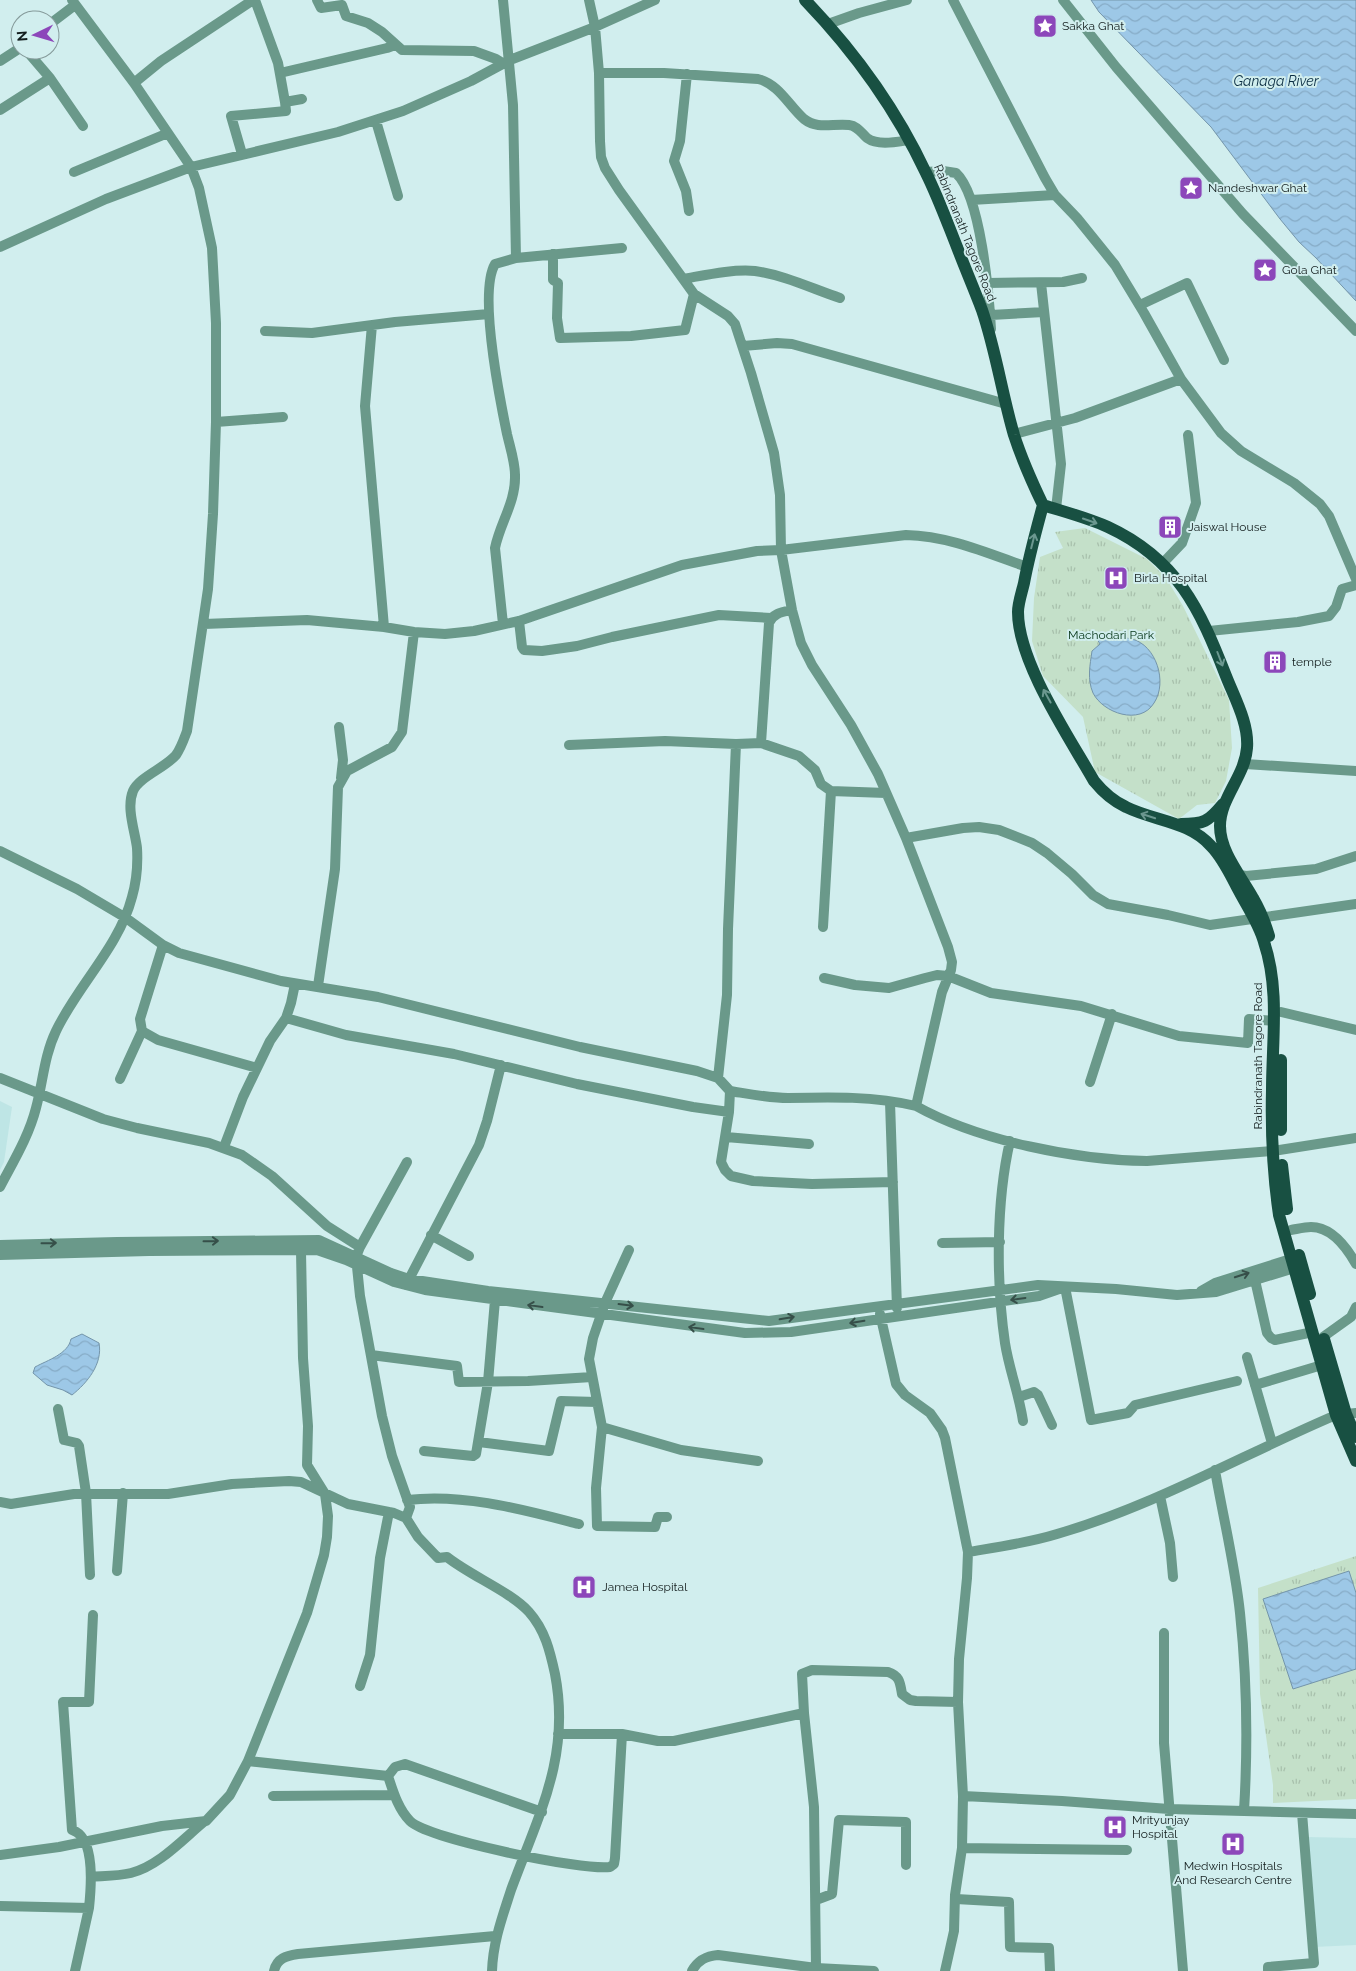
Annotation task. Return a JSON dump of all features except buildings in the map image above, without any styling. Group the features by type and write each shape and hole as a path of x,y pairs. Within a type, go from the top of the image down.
{"main road":[{"name":"Rabindranath Tagore Road","path":"805,0 828,24 887,102 926,172 982,310 1014,434 1028,472 1050,507 1107,527 1150,551 1163,563 1180,584 1209,631 1246,731 1245,764 1222,813 1220,827 1224,846 1240,875 1258,917 1272,975 1277,1017 1272,1092 1277,1150 1296,1263"},
{"name":"Rabindranath Tagore Road","path":"1050,507 1027,567 1018,610 1018,626 1022,643 1034,672 1094,781 1102,791 1126,808 1177,824 1197,834 1211,845 1258,917"},
{"path":"1177,824 1200,824 1212,818 1229,797"},
{"name":"Rabindranath Tagore Road","path":"1277,1150 1276,1191 1318,1334 1346,1414 1356,1462"},
{"name":"Rabindranath Tagore Road","path":"1318,1334 1322,1365 1356,1437"}],"street":[{"path":"134,83 161,62 254,0 278,62 286,110 231,116 242,154"},
{"path":"317,0 321,8 342,5 346,16 368,23 382,32 402,50 474,51 507,62"},
{"path":"503,0 507,62 513,105 516,258"},
{"path":"589,0 595,28 599,72 600,142 601,156 605,168 694,294 728,316 735,324 774,454 780,495 781,550 792,610 801,643 812,665 851,724 886,792 946,939 952,962 942,992 916,1106"},
{"path":"0,247 106,200 192,167 376,121 447,93 507,62 595,28 653,0"},
{"path":"828,24 872,9 907,0"},
{"path":"953,0 1055,195 1077,218 1115,265 1140,305 1181,379 1221,433 1241,451 1294,482 1320,504 1329,516 1356,579"},
{"path":"1063,0 1116,67 1243,214 1356,331"},
{"path":"0,1188 29,1130 40,1092 47,1055 56,1031 70,1005 116,937 126,918 136,882 137,867 137,848 131,809 133,791 138,784 176,755 187,731 204,624 213,514 216,422 216,323 212,248 199,188 192,167 134,83 74,2 60,15"},
{"path":"280,73 395,45"},
{"path":"35,60 50,78 82,126"},
{"path":"599,72 687,74 765,80 776,88 805,120 817,125 849,125 858,128 868,138 878,142 909,140"},
{"path":"687,74 680,141 674,161 686,191 689,211"},
{"path":"0,110 50,78"},
{"path":"285,102 302,98"},
{"path":"376,121 398,196"},
{"path":"74,172 168,133"},
{"path":"926,172 944,170 956,173 971,200 983,254 993,348"},
{"path":"971,200 1055,195"},
{"path":"503,624 495,548 497,536 512,501 515,473 492,345 489,314 492,270 495,264 516,258 622,248"},
{"path":"552,254 554,280 558,283 557,318 560,338 630,336 685,330 694,294"},
{"path":"683,279 713,274 755,271 776,276 840,298"},
{"path":"986,284 1063,282 1082,278"},
{"path":"1140,305 1187,282 1224,360"},
{"path":"1041,283 1061,464 1050,507"},
{"path":"990,315 1044,312"},
{"path":"265,331 312,333 372,325 489,314"},
{"path":"372,325 365,400 384,627"},
{"path":"743,346 777,343 792,344 1006,404"},
{"path":"1014,434 1074,418 1181,379"},
{"path":"216,422 283,417"},
{"path":"1163,563 1182,543 1196,503 1188,435"},
{"path":"204,624 307,620 384,627 414,632 445,634 474,631 519,621 682,565 757,551 781,550 884,537 924,535 949,540 1027,567"},
{"path":"1209,631 1298,622 1329,616 1336,607 1342,589 1356,585"},
{"path":"519,621 524,650 542,651 577,646 703,617 727,615 771,618 779,612 792,610"},
{"path":"761,743 768,633 771,618"},
{"path":"318,986 335,869 338,786 347,771 392,747 402,732 414,632"},
{"path":"339,727 343,760 341,779"},
{"path":"569,745 656,741 761,743 799,756 815,770 821,784 831,791 886,792"},
{"path":"718,1078 727,995 736,744"},
{"path":"1245,764 1356,771"},
{"path":"823,928 831,791"},
{"path":"906,838 964,828 998,830 1032,843 1047,853 1093,895 1108,904 1210,925 1356,904"},
{"path":"0,851 77,890 126,918 163,945 194,958 295,984 318,986 417,1006 580,1047 697,1071 718,1078 730,1091 787,1098 840,1097 916,1106 952,1125 1010,1141 1087,1156 1131,1161 1277,1150 1356,1138"},
{"path":"1240,875 1316,869 1356,856"},
{"path":"120,1079 142,1031 140,1019 163,945"},
{"path":"824,978 855,985 889,988 937,975 948,976 992,992 1060,1002 1112,1014 1179,1036 1248,1043 1249,1018 1277,1017 1356,1030"},
{"path":"224,1147 242,1097 270,1041 286,1018 295,984"},
{"path":"1090,1082 1112,1014"},
{"path":"286,1018 346,1035 430,1049 501,1064 562,1080 658,1101 693,1108 729,1112"},
{"path":"142,1031 158,1040 256,1068"},
{"path":"407,1282 479,1144 487,1121 501,1064"},
{"path":"0,1078 123,1125 224,1147 242,1155 262,1168 327,1226 360,1247"},
{"path":"730,1091 726,1137 721,1162 731,1176 753,1181 812,1184 893,1182"},
{"path":"890,1102 896,1304 898,1316"},
{"path":"726,1137 808,1144"},
{"path":"1010,1141 1003,1174 999,1290 1005,1345 1019,1397 1023,1421"},
{"path":"406,1518 410,1506 392,1456 386,1432 356,1261 360,1247 407,1162"},
{"path":"1291,1230 1312,1227 1330,1232 1348,1251 1356,1264"},
{"path":"431,1235 469,1256"},
{"path":"0,1245 313,1239 327,1242 356,1261"},
{"path":"942,1243 1000,1242"},
{"path":"0,1255 149,1251 317,1250 356,1261 425,1290 724,1332 760,1334 792,1332 1039,1296 1065,1287"},
{"path":"629,1250 605,1302 593,1338 589,1358 602,1427 596,1488 597,1526 655,1527 658,1517 667,1517"},
{"path":"91,1877 118,1875 142,1869 162,1856 206,1821 230,1795 248,1761 296,1644 318,1580 328,1530 328,1516 325,1494 308,1465 308,1426 302,1358 301,1251"},
{"path":"407,1282 769,1321 1038,1285 1116,1289 1177,1295 1216,1292 1255,1280 1296,1263"},
{"path":"1198,1293 1215,1283 1296,1263"},
{"path":"1255,1280 1267,1333 1275,1340 1318,1334 1351,1317 1356,1308"},
{"path":"1065,1287 1091,1420 1128,1413 1135,1404 1237,1381"},
{"path":"424,1451 474,1456 479,1442 488,1382 495,1300"},
{"path":"879,1305 896,1384 905,1395 930,1413 939,1425 945,1438 968,1552 959,1659 958,1702 963,1796 962,1848 954,1931 945,1971"},
{"path":"371,1355 457,1366 459,1382 592,1377"},
{"path":"1247,1357 1272,1443"},
{"path":"1255,1385 1322,1365"},
{"path":"1019,1397 1034,1392 1038,1395 1052,1425"},
{"path":"479,1442 549,1450 561,1401 597,1402"},
{"path":"58,1409 64,1440 78,1444 86,1493 90,1575"},
{"path":"968,1552 1057,1534 1104,1519 1160,1496 1272,1443 1346,1414"},
{"path":"602,1427 682,1450 758,1461"},
{"path":"1215,1470 1236,1588 1243,1649 1247,1731 1244,1811"},
{"path":"0,1502 11,1504 86,1493 168,1494 232,1484 276,1480 301,1482 348,1504 389,1512 406,1518 418,1537 438,1558 447,1557 462,1569 513,1599 528,1611 547,1639 557,1685 557,1760 542,1812 495,1936 492,1971"},
{"path":"117,1571 123,1493"},
{"path":"1160,1496 1170,1543 1173,1577"},
{"path":"407,1500 428,1498 462,1500 539,1514 579,1524"},
{"path":"360,1686 370,1655 380,1558 389,1512"},
{"path":"75,1971 89,1908 91,1877 86,1842 79,1832 72,1830 63,1702 89,1702 93,1615"},
{"path":"1164,1633 1164,1743 1184,1971"},
{"path":"816,1968 814,1807 804,1713 802,1674 812,1670 888,1672 897,1676 900,1680 902,1694 910,1700 958,1702"},
{"path":"558,1734 622,1734 658,1741 674,1741 804,1713"},
{"path":"388,1776 394,1796 410,1821 426,1830 524,1857 606,1868 614,1864 622,1734"},
{"path":"248,1761 388,1776"},
{"path":"388,1776 395,1767 405,1764 542,1812"},
{"path":"273,1796 394,1796"},
{"path":"963,1796 1169,1809 1356,1814"},
{"path":"1268,1971 1268,1967 1314,1963 1302,1813"},
{"path":"816,1900 832,1894 839,1820 906,1822 906,1865"},
{"path":"0,1855 86,1842 162,1826 206,1821"},
{"path":"962,1848 1127,1850"},
{"path":"956,1899 1010,1902 1010,1947 1049,1948 1050,1971"},
{"path":"0,1906 89,1908"},
{"path":"274,1971 277,1963 282,1958 298,1954 495,1936"},
{"path":"692,1971 700,1961 708,1956 718,1955 802,1968 874,1971"}],"shaded area":[{"path":"0,1101 12,1107 4,1162 0,1170"},
{"path":"1306,1837 1356,1838 1356,1945 1314,1947"}],"green space":[{"name":"Machodari Park","path":"1085,528 1147,559 1166,578 1183,606 1229,700 1232,748 1226,781 1215,803 1197,805 1179,819 1095,772 1083,717 1043,676 1032,641 1034,598 1040,557 1063,548 1055,532"},
{"path":"1356,1556 1356,1799 1273,1803 1273,1785 1260,1694 1258,1588"}],"water":[{"name":"Ganaga River","path":"1091,0 1356,0 1356,301 1299,242 1211,127 1099,12"},
{"path":"1105,633 1109,638 1129,638 1140,643 1148,649 1157,665 1160,675 1158,694 1148,710 1140,714 1122,714 1113,711 1098,700 1093,693 1090,677 1092,651 1100,644 1097,639"},
{"path":"82,1334 99,1343 99,1358 88,1379 72,1395 47,1385 33,1373 35,1367 62,1353 71,1339"},
{"path":"1349,1571 1356,1593 1356,1669 1293,1689 1263,1599"}],"place":[{"name":"Sakka Ghat","path":"1045,26"},
{"name":"Nandeshwar Ghat","path":"1191,188"},
{"name":"Gola Ghat","path":"1265,270"},
{"name":"Jaiswal House","path":"1170,527"},
{"name":"Birla Hospital","path":"1116,578"},
{"name":"temple","path":"1275,662"},
{"name":"Jamea Hospital","path":"584,1587"},
{"name":"Mrityunjay Hospital","path":"1115,1827"},
{"name":"Medwin Hospitals And Research Centre","path":"1233,1844"}]}
